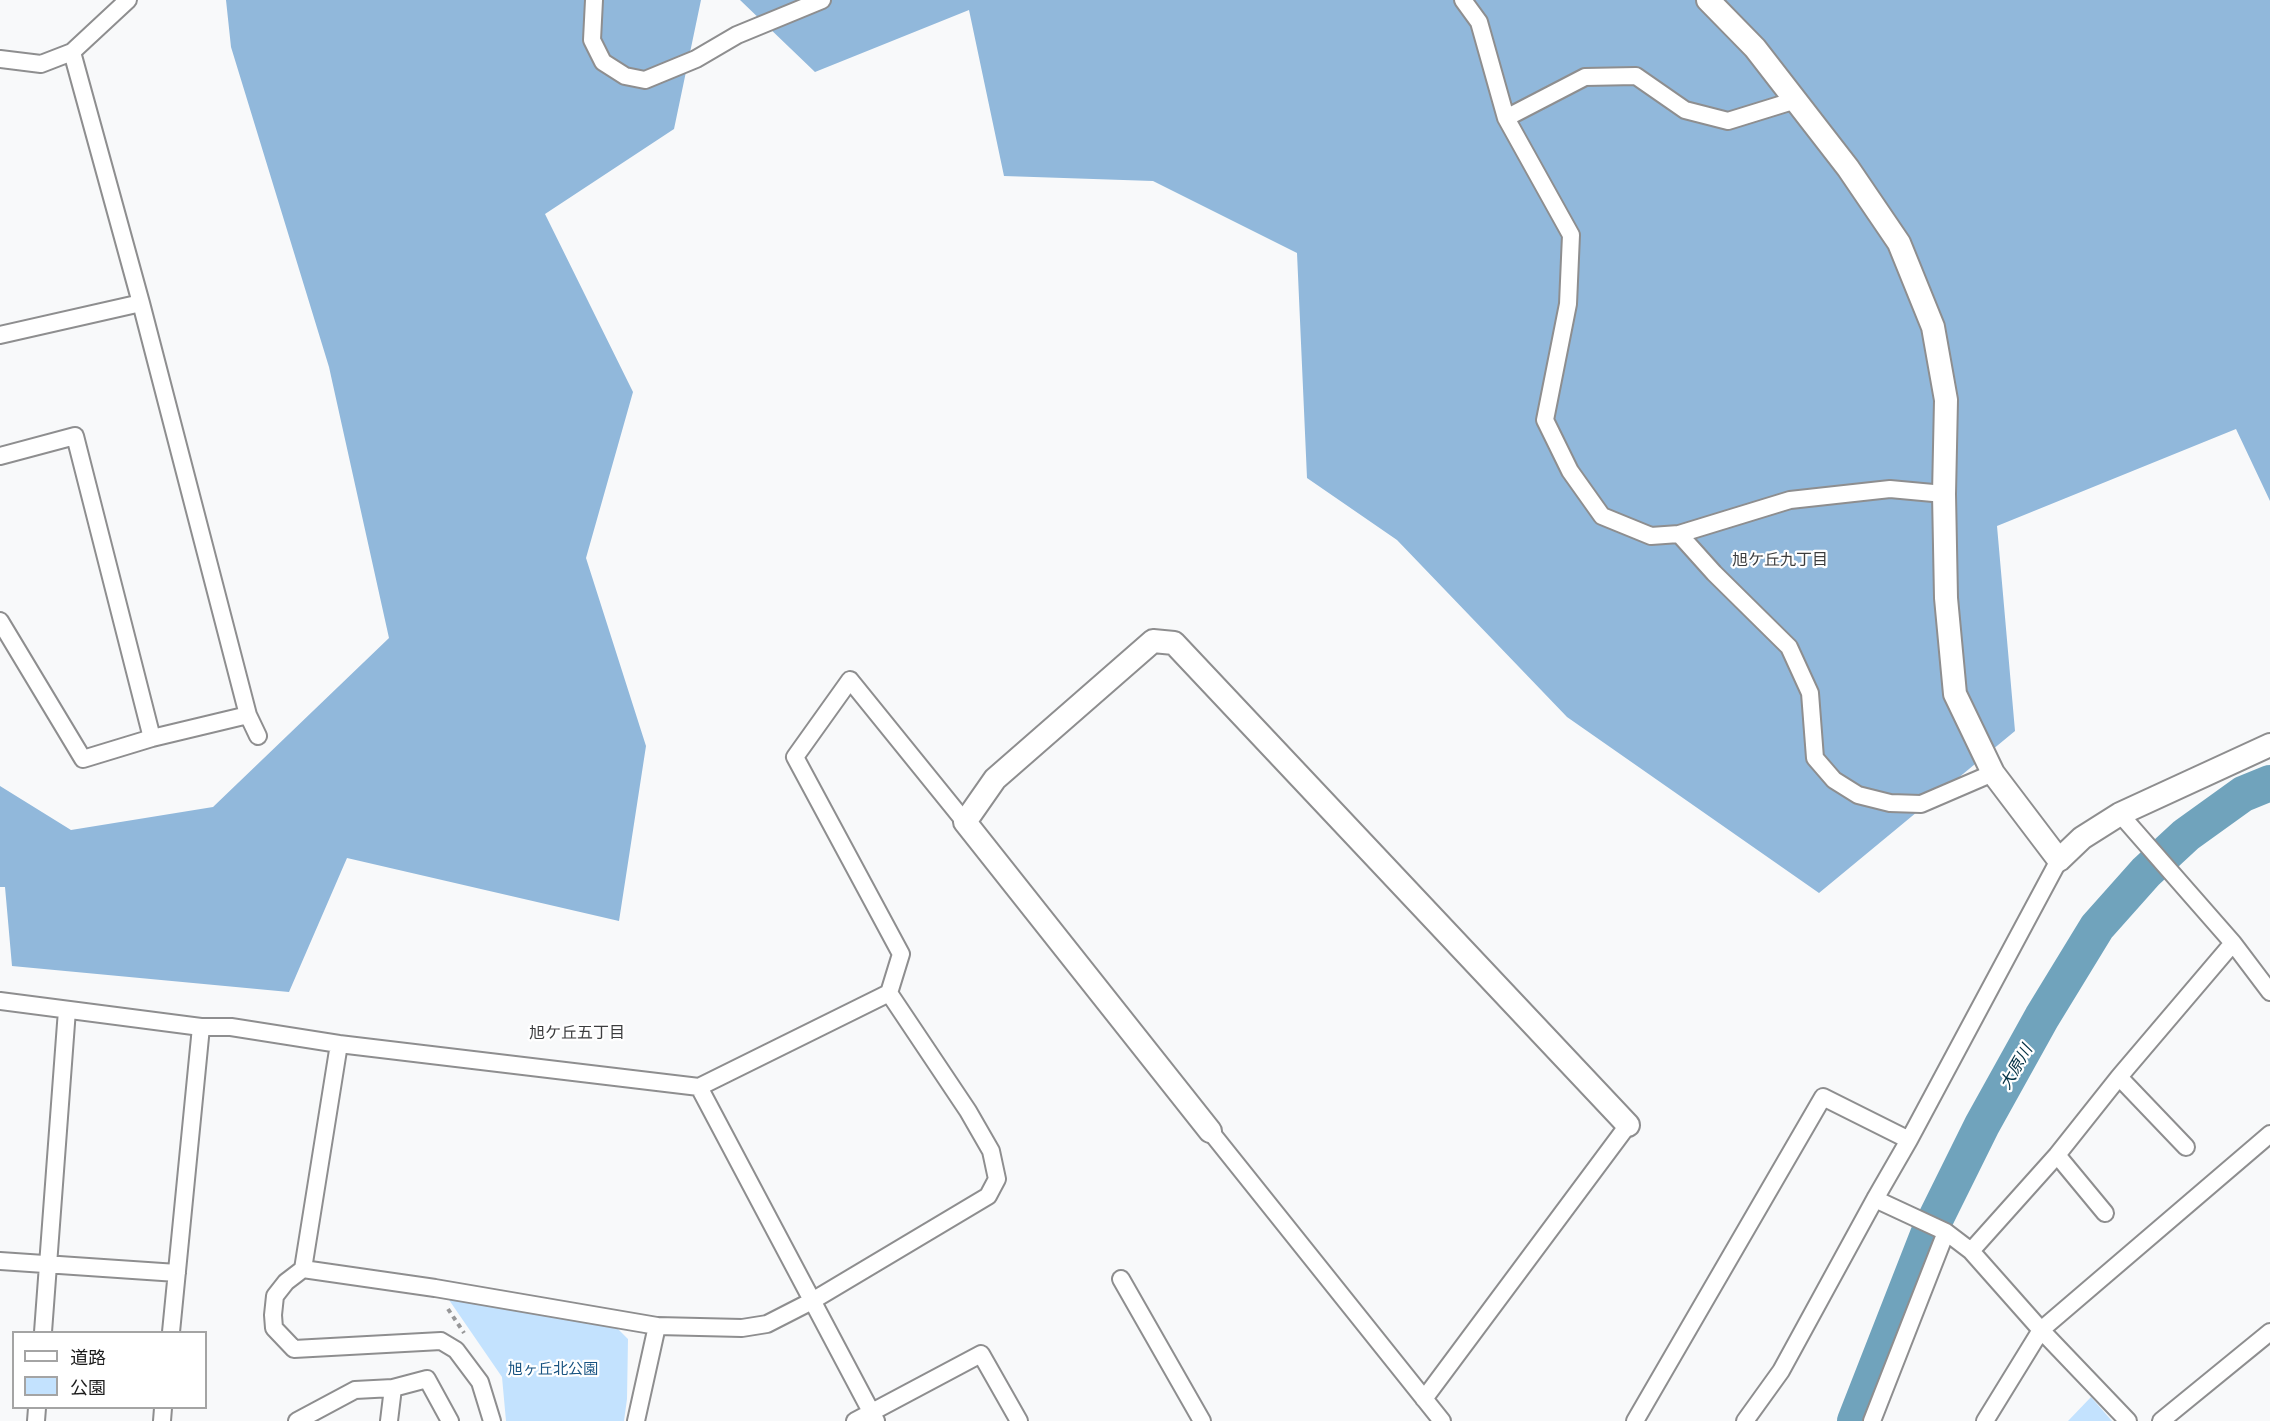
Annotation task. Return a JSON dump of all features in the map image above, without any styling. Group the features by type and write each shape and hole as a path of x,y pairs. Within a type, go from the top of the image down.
{"street":[{"path":"0,59 41,64 72,52 128,0"},
{"path":"594,0 592,40 603,62 625,76 645,80 696,59 737,34 822,0"},
{"path":"1463,0 1479,22 1506,118 1571,236 1568,304 1545,420 1570,471 1602,516 1652,536 1679,534 1790,500 1890,489 1944,494"},
{"path":"1708,0 1755,48 1796,100 1848,168 1899,243 1933,327 1946,400 1944,494 1946,598 1955,694 1993,774 2059,860"},
{"path":"72,52 141,303 248,715 258,736"},
{"path":"1506,118 1585,77 1636,76 1685,110 1728,121 1796,100"},
{"path":"0,335 141,303"},
{"path":"0,456 75,436 153,738"},
{"path":"1679,534 1714,573 1789,647 1810,693 1815,758 1834,780 1858,795 1890,803 1922,804 1993,774"},
{"path":"0,621 83,759 153,738 248,715"},
{"path":"965,822 995,779 1153,640 1174,643 1628,1125 1424,1399"},
{"path":"0,1001 201,1027 231,1027 339,1044 699,1087 889,993 901,954 795,757 850,680 1442,1421"},
{"path":"1745,1421 1780,1371 1909,1140 2059,860 2082,838 2120,814 2270,745"},
{"path":"2120,814 2233,943 2269,990"},
{"path":"1971,1251 2056,1155 2233,943"},
{"path":"303,1269 435,1288 657,1326 742,1328 767,1324 812,1301 988,1196 997,1179 991,1151 974,1121 889,993"},
{"path":"43,1331 67,1010"},
{"path":"171,1331 201,1027"},
{"path":"339,1044 303,1269 286,1282 275,1296 274,1329 294,1349 441,1341 456,1350 480,1382 492,1421"},
{"path":"2119,1077 2186,1147"},
{"path":"699,1087 874,1416"},
{"path":"1635,1421 1823,1097 1909,1140"},
{"path":"1986,1421 2042,1330 2270,1134"},
{"path":"2056,1155 2106,1213"},
{"path":"1875,1199 1946,1232 1971,1251 2128,1421"},
{"path":"1872,1421 1946,1232"},
{"path":"0,1260 177,1273"},
{"path":"1121,1280 1202,1421"},
{"path":"636,1421 657,1326"},
{"path":"2161,1421 2270,1332"},
{"path":"855,1421 874,1416 981,1354 1019,1421"},
{"path":"297,1421 355,1390 393,1388 426,1379 450,1421"},
{"path":"389,1421 393,1388"}],"path":[{"path":"435,1288 476,1354 468,1365"}],"green space":[{"name":"旭ヶ丘北公園","path":"447,1297 618,1329 628,1339 627,1399 624,1421 506,1421 502,1377"},
{"path":"2091,1397 2112,1421 2068,1421"}],"shaded area":[{"path":"226,0 701,0 674,129 545,214 633,392 586,558 646,746 619,921 347,858 289,992 12,966 5,887 0,887 0,786 71,830 213,807 389,638 329,367 231,47"},
{"path":"740,0 2270,0 2270,501 2236,429 1997,526 2015,731 1819,893 1567,717 1397,540 1307,478 1297,253 1153,181 1004,176 969,10 815,72"}],"waterway":[{"name":"大原川","path":"1855,1421 1929,1232 1982,1125 2042,1017 2097,927 2146,872 2186,835 2243,794 2270,783"}],"district":[{"name":"旭ケ丘九丁目","path":"1780,560"},
{"name":"旭ケ丘五丁目","path":"577,1033"}]}
